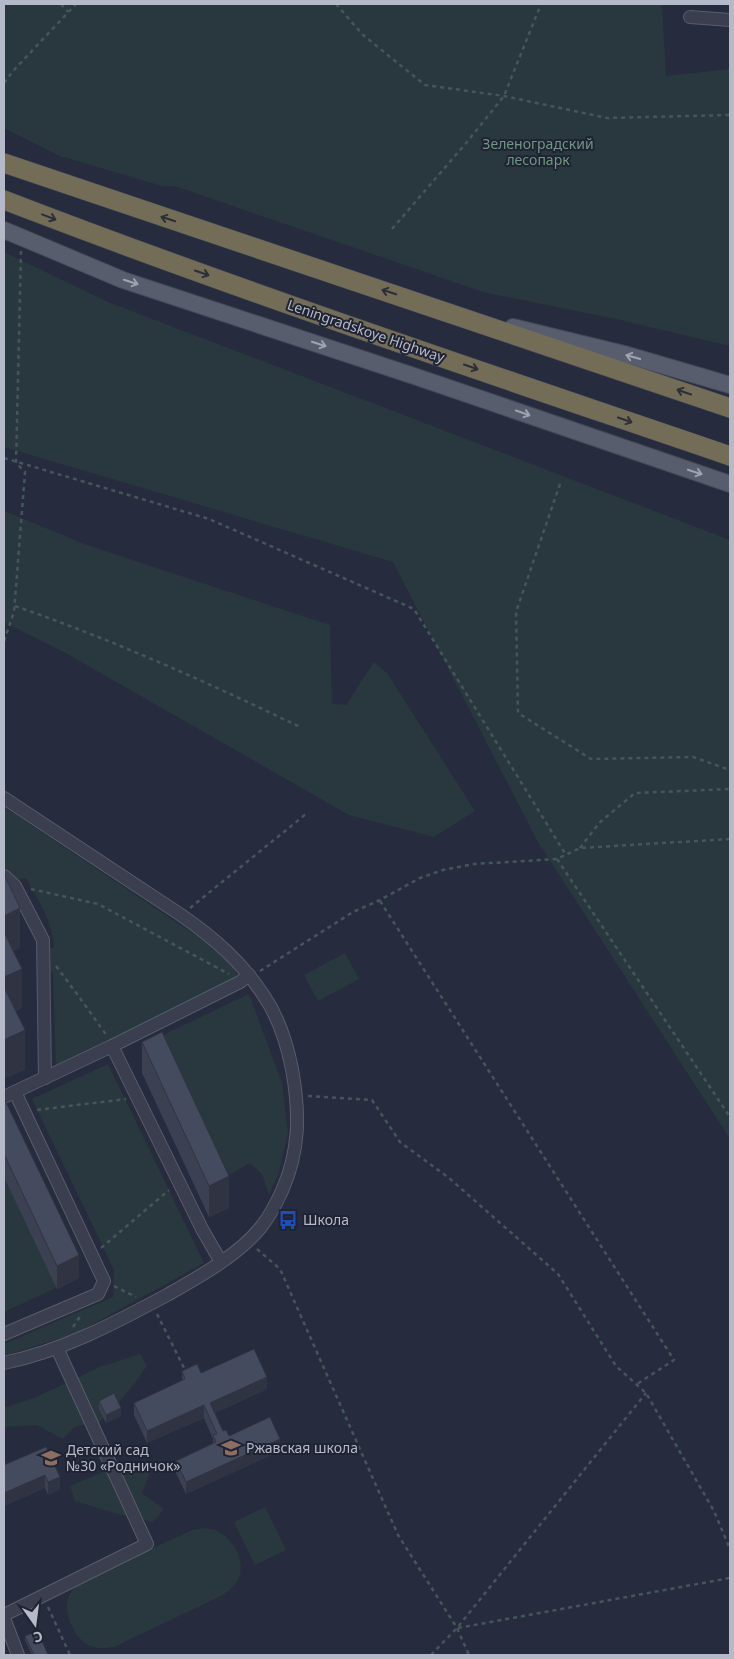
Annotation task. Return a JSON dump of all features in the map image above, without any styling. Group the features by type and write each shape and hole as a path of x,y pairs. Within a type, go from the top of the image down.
{"highway":[{"path":"4,163 730,408"},
{"name":"Leningradskoye Highway","path":"4,200 129,248 500,378 730,456"}],"main road":[{"name":"Leningradskoye Highway","path":"4,230 123,280 414,376 730,484"},
{"path":"435,308 624,354 730,386"}],"street":[{"path":"690,17 730,20"},
{"path":"4,798 181,915 220,944 248,980 265,998 282,1032 297,1095 297,1134 290,1172 274,1209 248,1242 192,1281 86,1336 34,1356 4,1363"},
{"path":"4,876 15,886 43,940 45,1078"},
{"path":"4,1334 98,1294 104,1281 10,1095 248,980"},
{"path":"112,1046 178,1182 221,1262"},
{"path":"18,1655 4,1616 147,1544 57,1348"}],"path":[{"path":"61,4 68,12"},
{"path":"4,83 76,4"},
{"path":"336,4 363,34 425,85 504,96 607,118 730,115"},
{"path":"392,229 504,96 541,4"},
{"path":"4,641 15,606 25,472 16,462 22,237"},
{"path":"4,458 209,519 414,609 566,855"},
{"path":"560,484 516,612 518,713 591,759 693,757 730,770"},
{"path":"15,606 66,624 203,680 300,727"},
{"path":"580,848 599,823 635,793 730,788"},
{"path":"181,915 306,814"},
{"path":"15,886 98,904 235,977 248,980 261,977 260,971 353,912 380,900 420,878 443,870 474,864 557,858 580,848 730,838"},
{"path":"557,858 730,1117"},
{"path":"380,900 674,1360 638,1384"},
{"path":"55,965 78,994 112,1046"},
{"path":"297,1095 372,1100 400,1142 449,1178 558,1274 616,1366 646,1393 714,1511 730,1548"},
{"path":"37,1110 137,1098"},
{"path":"92,1256 178,1182"},
{"path":"248,1242 280,1269 398,1535 457,1628 469,1655"},
{"path":"104,1281 150,1304 160,1318 190,1380"},
{"path":"57,1348 98,1294"},
{"path":"431,1655 457,1628 646,1393"},
{"path":"457,1628 730,1578"},
{"path":"43,1596 70,1655"}],"green space":[{"name":"Зеленоградский лесопарк","path":"4,4 662,4 666,76 730,69 730,346 616,319 483,292 175,186 162,186 60,156 4,128"},
{"path":"4,252 108,302 730,540 730,1139 538,842 393,562 4,447"},
{"path":"4,511 87,545 330,625 332,704 346,705 374,662 387,673 475,811 434,837 349,815 62,651 4,622"},
{"path":"4,807 210,945 233,966 237,977 221,990 56,1065 53,973 47,972 46,948 54,948 53,938 44,911 26,878 14,880 4,871"},
{"path":"345,953 359,979 318,1001 304,975"},
{"path":"249,994 282,1083 288,1134 279,1172 269,1195 262,1174 250,1163 229,1175 163,1035"},
{"path":"108,1064 204,1263 77,1333 4,1356 4,1344 113,1297 114,1270 32,1099"},
{"path":"4,1170 58,1287 4,1312"},
{"path":"140,1354 147,1366 131,1388 100,1422 74,1427 63,1439 37,1425 4,1427 4,1408 36,1397 100,1367"},
{"path":"128,1461 150,1473 142,1493 164,1509 153,1522 75,1501 70,1486"},
{"path":"265,1507 286,1550 255,1565 234,1522"},
{"path":"206,1528 216,1530 222,1534 236,1549 240,1561 240,1574 236,1583 228,1591 114,1647 93,1647 80,1638 72,1626 67,1612 70,1594 78,1585 192,1530"}],"building":[{"path":"4,874 20,908 4,916"},
{"path":"4,932 22,969 4,977"},
{"path":"4,987 25,1030 4,1040"},
{"path":"162,1032 229,1176 209,1186 142,1042"},
{"path":"4,1098 79,1255 57,1266 4,1154"},
{"path":"254,1349 267,1377 210,1403 223,1431 226,1430 229,1436 270,1417 280,1439 186,1482 176,1461 216,1442 213,1435 217,1434 204,1405 147,1431 134,1403 185,1379 182,1371 197,1364 201,1373"},
{"path":"114,1393 121,1408 106,1415 99,1401"},
{"path":"46,1447 60,1477 48,1482 45,1475 4,1493 4,1465"},
{"path":"38,1631 48,1655 34,1655 25,1636"}],"place":[{"name":"Школа","path":"288,1220"},
{"name":"Ржавская школа","path":"231,1448"},
{"name":"Детский сад №30 «Родничок»","path":"51,1458"}]}
